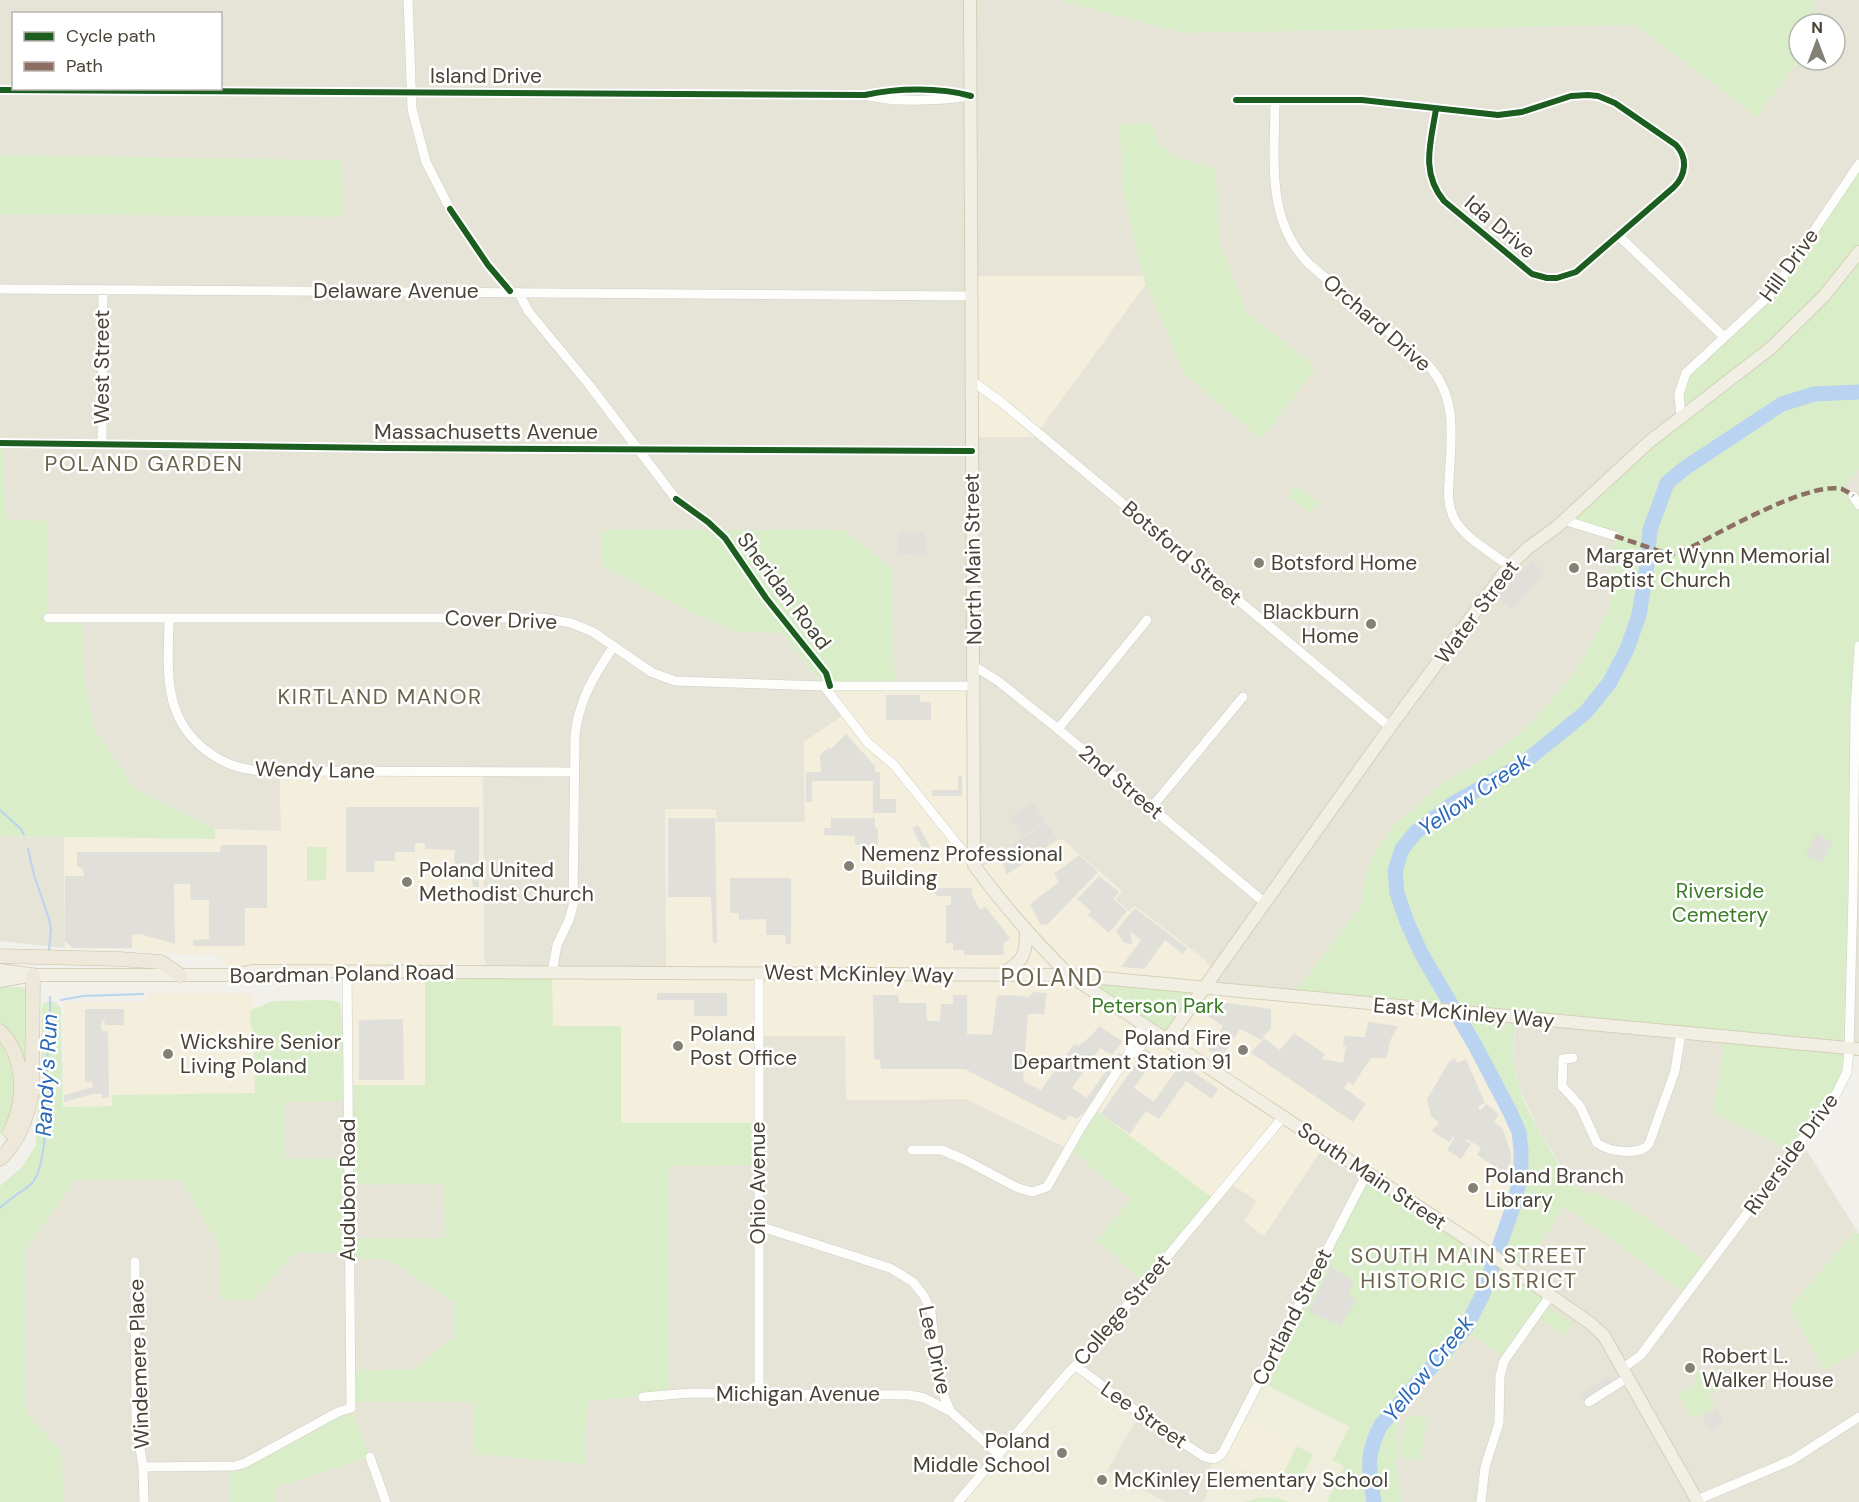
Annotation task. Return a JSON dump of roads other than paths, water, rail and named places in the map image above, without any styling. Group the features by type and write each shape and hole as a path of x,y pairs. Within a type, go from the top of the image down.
{"highway":[{"path":"0,956 161,962 180,975"},
{"path":"0,1158 18,1136 28,1113 32,1094 33,975"},
{"path":"0,1030 17,1059 22,1086 14,1123 0,1146"}],"main road":[{"name":"North Main Street","path":"970,0 974,865"},
{"name":"Water Street","path":"1167,1040 1390,727 1509,566 1526,549 1564,520 1617,470 1784,336 1824,296 1859,252"},
{"path":"974,865 1026,929 1069,975"},
{"path":"1001,975 1016,966 1024,955 1026,929"},
{"name":"Boardman Poland Road","path":"0,970 33,975"},
{"name":"Boardman Poland Road","path":"0,981 33,975 233,975 254,971 650,973"},
{"name":"West McKinley Way","path":"650,973 1069,975"},
{"name":"East McKinley Way","path":"1069,975 1854,1049"},
{"name":"South Main Street","path":"1069,975 1511,1268 1590,1323 1604,1336 1697,1501"}],"street":[{"path":"408,0 412,109 422,150 450,209"},
{"name":"Island Drive","path":"0,90 865,95 882,91 953,91 970,96"},
{"name":"Ida Drive","path":"1236,100 1362,100 1482,114 1507,114 1533,109 1570,96 1598,96 1615,103 1671,140 1679,148 1684,170 1674,188 1584,266 1569,275 1547,278 1526,270 1436,192 1428,168 1436,109"},
{"name":"Orchard Drive","path":"1275,100 1276,198 1287,236 1309,264 1426,363 1439,378 1447,394 1451,414 1448,496 1452,513 1463,530 1509,566"},
{"name":"Hill Drive","path":"1681,417 1679,394 1684,378 1694,364 1772,293 1859,164"},
{"path":"1619,236 1723,336"},
{"name":"Delaware Avenue","path":"0,289 972,296"},
{"name":"West Street","path":"102,444 103,290"},
{"path":"518,292 530,312 676,499"},
{"name":"Botsford Street","path":"972,381 1009,408 1390,727"},
{"name":"Massachusetts Avenue","path":"0,443 972,451"},
{"path":"1853,496 1859,505"},
{"path":"1564,520 1615,536"},
{"name":"Cover Drive","path":"48,618 542,618 582,627 651,672 675,681 824,686 974,686"},
{"name":"Wendy Lane","path":"169,618 170,692 178,717 198,745 228,764 246,770 263,771 574,772"},
{"path":"1058,729 1148,620"},
{"path":"552,973 556,945 569,920 573,906 575,735 580,706 594,675 614,646"},
{"name":"Riverside Drive","path":"1589,1402 1624,1373 1670,1318 1836,1094 1847,1072 1854,1049 1855,710 1859,646"},
{"name":"2nd Street","path":"974,666 998,681 1058,729 1264,903"},
{"path":"824,686 868,743 894,765 974,865"},
{"path":"1151,808 1243,697"},
{"name":"Audubon Road","path":"144,1467 245,1464 339,1412 351,1408 347,972"},
{"name":"Ohio Avenue","path":"759,973 759,1393"},
{"path":"912,1150 942,1150 1018,1188 1032,1192 1047,1187 1080,1129 1129,1053 1129,1047 1148,1028"},
{"path":"1573,1058 1563,1059 1562,1086 1580,1106 1597,1143 1607,1148 1641,1151 1649,1144 1675,1071 1681,1033"},
{"name":"College Street","path":"962,1501 1283,1117"},
{"name":"Cortland Street","path":"1214,1459 1223,1452 1367,1173"},
{"name":"Lee Drive","path":"759,1226 890,1268 913,1282 924,1296 931,1312 938,1381 950,1411 999,1455"},
{"name":"Windemere Place","path":"135,1263 136,1422 144,1467 144,1502"},
{"path":"1481,1502 1482,1478 1498,1423 1500,1376 1504,1361 1550,1296"},
{"name":"Lee Street","path":"1076,1366 1140,1414 1203,1456 1214,1459"},
{"name":"Michigan Avenue","path":"643,1398 690,1393 909,1395 924,1398 950,1411"},
{"path":"1697,1501 1792,1460 1858,1421"},
{"path":"370,1457 386,1502"}],"waterway":[{"name":"Yellow Creek","path":"1374,1502 1370,1454 1376,1436 1381,1425 1466,1327 1482,1296 1514,1204 1521,1173 1519,1132 1510,1112 1476,1047 1421,953 1407,922 1397,893 1395,871 1402,849 1416,832 1454,803 1521,765 1586,712 1610,682 1627,649 1639,615 1650,530 1667,483 1685,468 1782,404 1814,394 1859,392"},
{"name":"Randy's Run","path":"0,810 21,829 24,835"},
{"name":"Randy's Run","path":"28,849 49,919 51,929 49,950"},
{"path":"61,1000 83,996 143,994"},
{"name":"Randy's Run","path":"0,1208 30,1185 39,1170 49,1097 47,1074 50,997"}],"place":[{"name":"Botsford Home","path":"1259,563"},
{"name":"Margaret Wynn Memorial Baptist Church","path":"1574,568"},
{"name":"Blackburn Home","path":"1371,624"},
{"name":"Nemenz Professional Building","path":"849,866"},
{"name":"Poland United Methodist Church","path":"407,882"},
{"name":"Poland Post Office","path":"678,1046"},
{"name":"Poland Fire Department Station 91","path":"1243,1050"},
{"name":"Wickshire Senior Living Poland","path":"168,1054"},
{"name":"Poland Branch Library","path":"1473,1188"},
{"name":"Robert L. Walker House","path":"1690,1368"},
{"name":"Poland Middle School","path":"1062,1453"},
{"name":"McKinley Elementary School","path":"1102,1480"}],"district":[{"name":"POLAND GARDEN","path":"144,463"},
{"name":"KIRTLAND MANOR","path":"380,696"},
{"name":"POLAND","path":"1052,978"},
{"name":"SOUTH MAIN STREET HISTORIC DISTRICT","path":"1469,1268"}],"park label":[{"name":"Riverside Cemetery","path":"1720,903"},
{"name":"Peterson Park","path":"1158,1006"}]}
